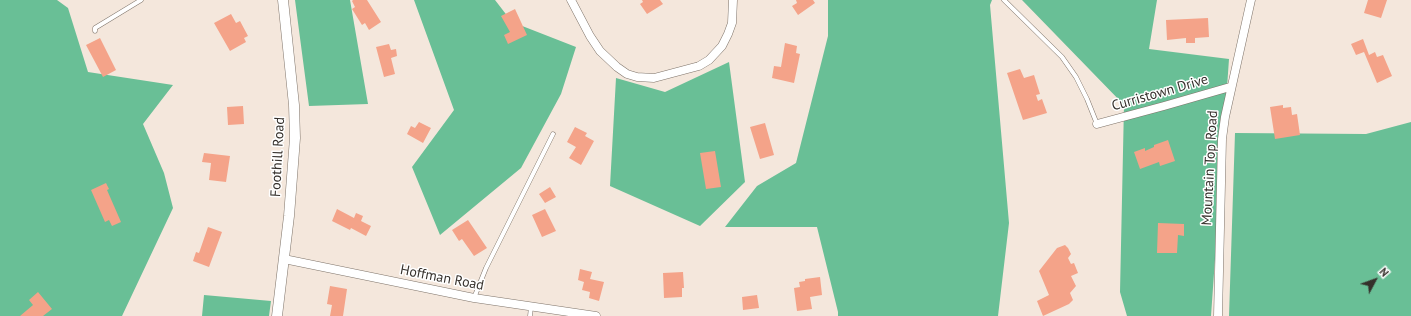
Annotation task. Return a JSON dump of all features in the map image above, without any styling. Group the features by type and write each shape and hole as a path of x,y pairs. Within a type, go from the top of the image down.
{"street":[{"name":"Foothill Road","path":"278,316 290,216 295,138 294,105 282,0"},
{"path":"571,0 590,36 600,51 627,74 636,77 654,78 698,66 709,60 722,46 728,34 732,23 733,0"},
{"name":"Mountain Top Road","path":"1218,316 1222,139 1224,117 1251,0"},
{"name":"Curristown Drive","path":"1097,124 1230,87"},
{"name":"Hoffman Road","path":"284,259 474,298 596,316"}],"lane":[{"path":"95,31 95,28 141,0"},
{"path":"1004,0 1062,57 1076,78 1087,99 1097,124"},
{"path":"474,298 486,268 553,134"},
{"path":"530,316 531,307"}],"green space":[{"path":"0,0 57,0 68,8 88,72 173,85 143,124 164,173 173,208 122,316 0,316"},
{"path":"295,0 350,0 368,104 309,106"},
{"path":"414,0 495,0 512,22 576,47 561,94 521,168 440,235 412,167 454,110"},
{"path":"828,0 992,0 990,5 1009,223 998,316 838,316 817,227 725,227 757,186 796,163 828,36"},
{"path":"1022,0 1157,0 1149,49 1229,59 1211,316 1127,316 1120,292 1124,105"},
{"path":"729,62 745,182 700,226 610,186 616,78 665,92"},
{"path":"1411,122 1411,316 1229,316 1235,133 1366,134"},
{"path":"204,295 271,301 269,316 202,316"}],"building":[{"path":"367,0 381,22 369,30 365,23 362,25 352,9 355,7 352,1"},
{"path":"642,0 660,0 663,4 647,14 640,4 643,2"},
{"path":"796,0 813,0 815,3 798,15 792,6 797,3"},
{"path":"1368,0 1387,0 1381,18 1364,13"},
{"path":"515,9 527,35 508,44 504,35 510,32 501,16"},
{"path":"231,14 236,23 240,21 248,36 244,38 246,42 230,51 214,23"},
{"path":"1208,18 1209,37 1195,38 1195,43 1186,43 1186,38 1167,40 1166,20"},
{"path":"100,38 116,70 103,77 86,45"},
{"path":"1363,39 1369,55 1375,52 1377,57 1383,55 1392,76 1377,83 1364,52 1356,55 1351,44"},
{"path":"785,43 797,46 796,53 800,54 794,83 772,78 774,66 781,67"},
{"path":"389,44 391,50 396,49 397,56 391,58 395,74 384,77 376,47"},
{"path":"1020,69 1024,78 1034,75 1040,94 1036,95 1038,101 1042,99 1047,113 1023,120 1007,73"},
{"path":"1283,105 1283,108 1291,107 1292,115 1297,114 1300,135 1275,139 1270,107"},
{"path":"243,106 244,124 228,125 227,107"},
{"path":"419,122 431,128 423,143 407,134 411,126 415,128"},
{"path":"765,123 774,155 760,159 750,127"},
{"path":"575,127 587,133 585,136 594,141 581,165 569,158 576,147 567,142"},
{"path":"1168,140 1175,161 1160,166 1159,162 1140,169 1134,152 1145,148 1145,151 1154,147 1154,145"},
{"path":"715,151 721,187 706,189 700,153"},
{"path":"204,153 230,156 226,182 209,180 211,163 202,162"},
{"path":"106,183 109,189 107,190 121,222 112,226 109,220 105,222 91,190"},
{"path":"550,187 556,197 545,203 539,194"},
{"path":"337,209 354,218 356,213 363,216 361,221 371,226 366,236 351,228 350,230 332,221"},
{"path":"545,209 556,231 542,237 532,215"},
{"path":"468,220 487,248 474,256 462,239 459,241 452,230"},
{"path":"1158,223 1184,224 1184,236 1178,235 1177,253 1157,253"},
{"path":"208,227 222,232 209,267 193,261 196,252 199,253"},
{"path":"1065,245 1071,254 1068,258 1071,264 1074,263 1078,273 1071,276 1076,286 1070,293 1073,300 1069,304 1043,316 1037,301 1049,295 1039,271 1057,248"},
{"path":"580,269 592,272 590,279 604,282 599,301 589,298 590,292 582,290 584,282 578,280"},
{"path":"683,272 684,288 682,288 682,297 664,298 663,273"},
{"path":"820,277 822,295 810,297 812,309 797,311 794,288 800,287 799,282 805,281 805,279"},
{"path":"330,286 347,289 343,316 330,316 332,305 327,304"},
{"path":"38,292 52,309 43,316 20,316 33,305 29,300"},
{"path":"757,295 759,308 743,310 742,297"}]}
